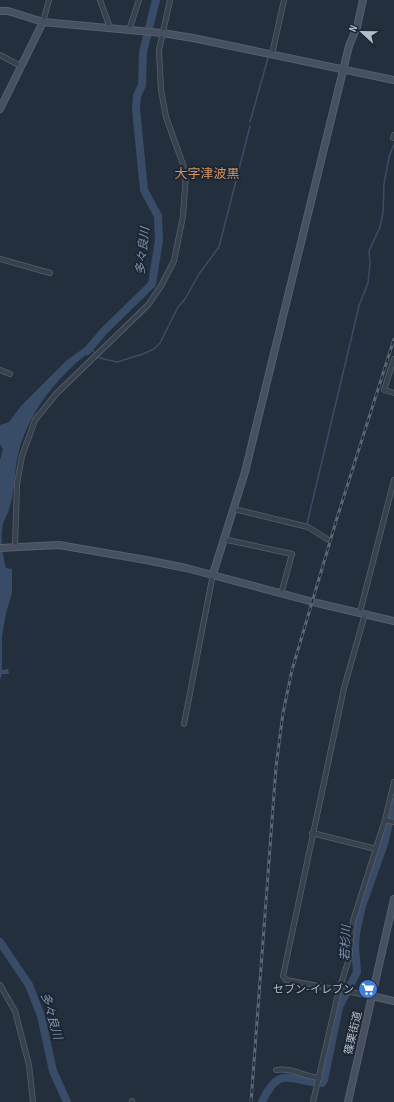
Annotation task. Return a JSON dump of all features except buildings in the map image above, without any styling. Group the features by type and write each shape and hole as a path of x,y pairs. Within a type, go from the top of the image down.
{"street":[{"path":"0,109 3,97 21,66 43,22 49,0"},
{"path":"100,0 110,28"},
{"path":"131,30 139,0"},
{"path":"13,547 18,484 22,456 35,420 56,394 148,305 161,286 174,261 183,216 186,173 166,117 161,90 159,50 161,33 170,0"},
{"path":"272,54 284,0"},
{"path":"184,724 213,574 245,472 344,69 363,0"},
{"path":"0,11 8,11 43,22 161,33 272,54 394,80"},
{"path":"0,55 21,66"},
{"path":"0,259 50,272"},
{"path":"394,359 384,390 394,393"},
{"path":"0,370 10,374"},
{"path":"394,480 344,688 312,833 284,978 394,1001"},
{"path":"234,509 308,527 327,540"},
{"path":"223,539 292,554 280,594"},
{"path":"0,548 60,545 173,565 213,574 280,594 394,621"},
{"path":"312,1102 320,1078 339,990 349,960 353,921 376,849 394,782"},
{"path":"384,820 394,822"},
{"path":"312,833 376,849"},
{"name":"篠栗街道","path":"348,1102 394,899"},
{"path":"0,984 15,1011 29,1065 33,1102"},
{"path":"276,1070 290,1069 308,1077 320,1078"}],"water":[{"path":"91,343 96,347 70,369 47,394 29,423 18,455 12,500 3,523 2,534 6,568 12,569 12,593 6,613 2,636 2,670 8,669 9,674 2,674 0,680 0,460 3,449 0,444 0,425 9,422 21,406 67,360"}],"waterway":[{"name":"多々良川","path":"87,351 104,331 152,284 159,240 158,216 144,190 136,109 137,96 142,85 143,52 156,0"},
{"path":"250,122 268,58"},
{"path":"91,349 100,358 117,362 143,354 154,349 160,343 178,307 185,299 199,274 219,247 250,126"},
{"path":"307,524 359,306 368,283 370,263 369,251 380,227 383,213 384,184 389,157 394,144"},
{"name":"若杉川","path":"262,1102 268,1090 275,1082 281,1079 294,1078 322,1083 324,1080 339,1007 357,972 355,947 356,933 362,906 384,844 394,802"},
{"name":"多々良川","path":"0,942 29,985 41,1016 53,1071 67,1102"}],"railway":[{"path":"251,1102 276,767 283,713 292,670 337,518 394,339"}],"place":[{"name":"セブン-イレブン","path":"368,989"}],"district":[{"name":"大字津波黒","path":"207,174"}]}
